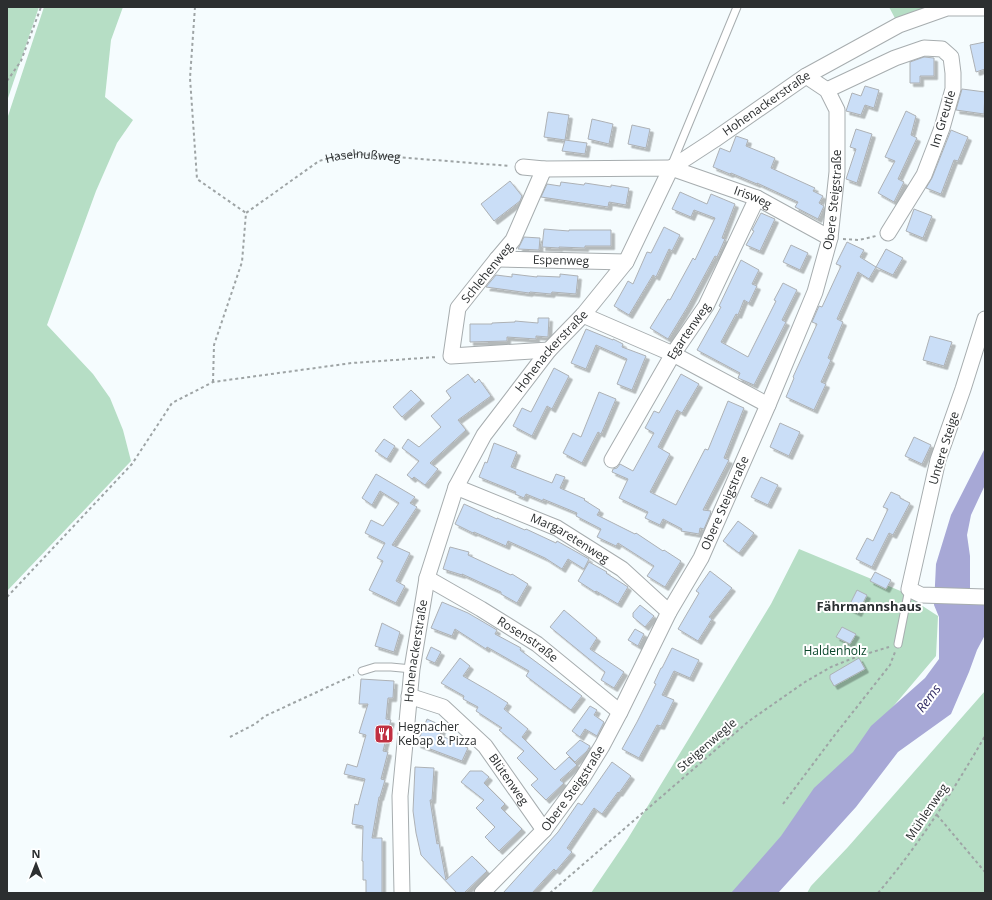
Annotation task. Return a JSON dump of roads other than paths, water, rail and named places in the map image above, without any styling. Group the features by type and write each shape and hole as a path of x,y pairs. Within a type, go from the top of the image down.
{"street":[{"name":"Hohenackerstraße","path":"402,893 400,796 412,669 427,578 456,487 484,435 549,350 583,315 626,262 670,168 714,140 806,76 899,25 947,8 985,8"},
{"name":"Im Greutle","path":"827,90 895,58 924,48 942,49 951,57 953,89 942,128 924,175 888,233"},
{"name":"Obere Steigstraße","path":"482,893 544,830 583,777 620,712 669,612 702,558 815,292 830,238 837,172 837,110 827,90 806,76"},
{"path":"523,168 670,168"},
{"name":"Irisweg","path":"670,168 757,198 830,238"},
{"name":"Schlehenweg","path":"544,169 513,240 458,308 451,356 549,350"},
{"name":"Egartenweg","path":"612,460 673,354 706,306 757,198"},
{"name":"Espenweg","path":"497,259 626,262"},
{"path":"583,315 673,354 768,405"},
{"name":"Untere Steige","path":"915,592 938,460 985,319"},
{"name":"Margaretenweg","path":"456,487 557,528 622,569 669,612"},
{"name":"Rosenstraße","path":"427,578 481,609 537,644 620,712"},
{"path":"915,592 985,597"},
{"name":"Blütenweg","path":"409,696 443,707 485,746 544,830"}],"lane":[{"path":"670,168 736,7"},
{"path":"898,644 915,592"},
{"path":"362,671 375,667 412,669"}],"water":[{"name":"Rems","path":"985,448 985,485 971,515 967,535 970,556 970,601 985,602 985,635 977,650 951,714 898,752 856,807 778,893 731,893 781,836 814,788 853,752 871,726 925,678 939,659 939,617 934,605 936,564 951,515"}],"place":[{"name":"Hegnacher Kebap & Pizza","path":"384,734"}],"district":[{"name":"Fährmannshaus","path":"869,606"}],"park label":[{"name":"Haldenholz","path":"835,651"}]}
